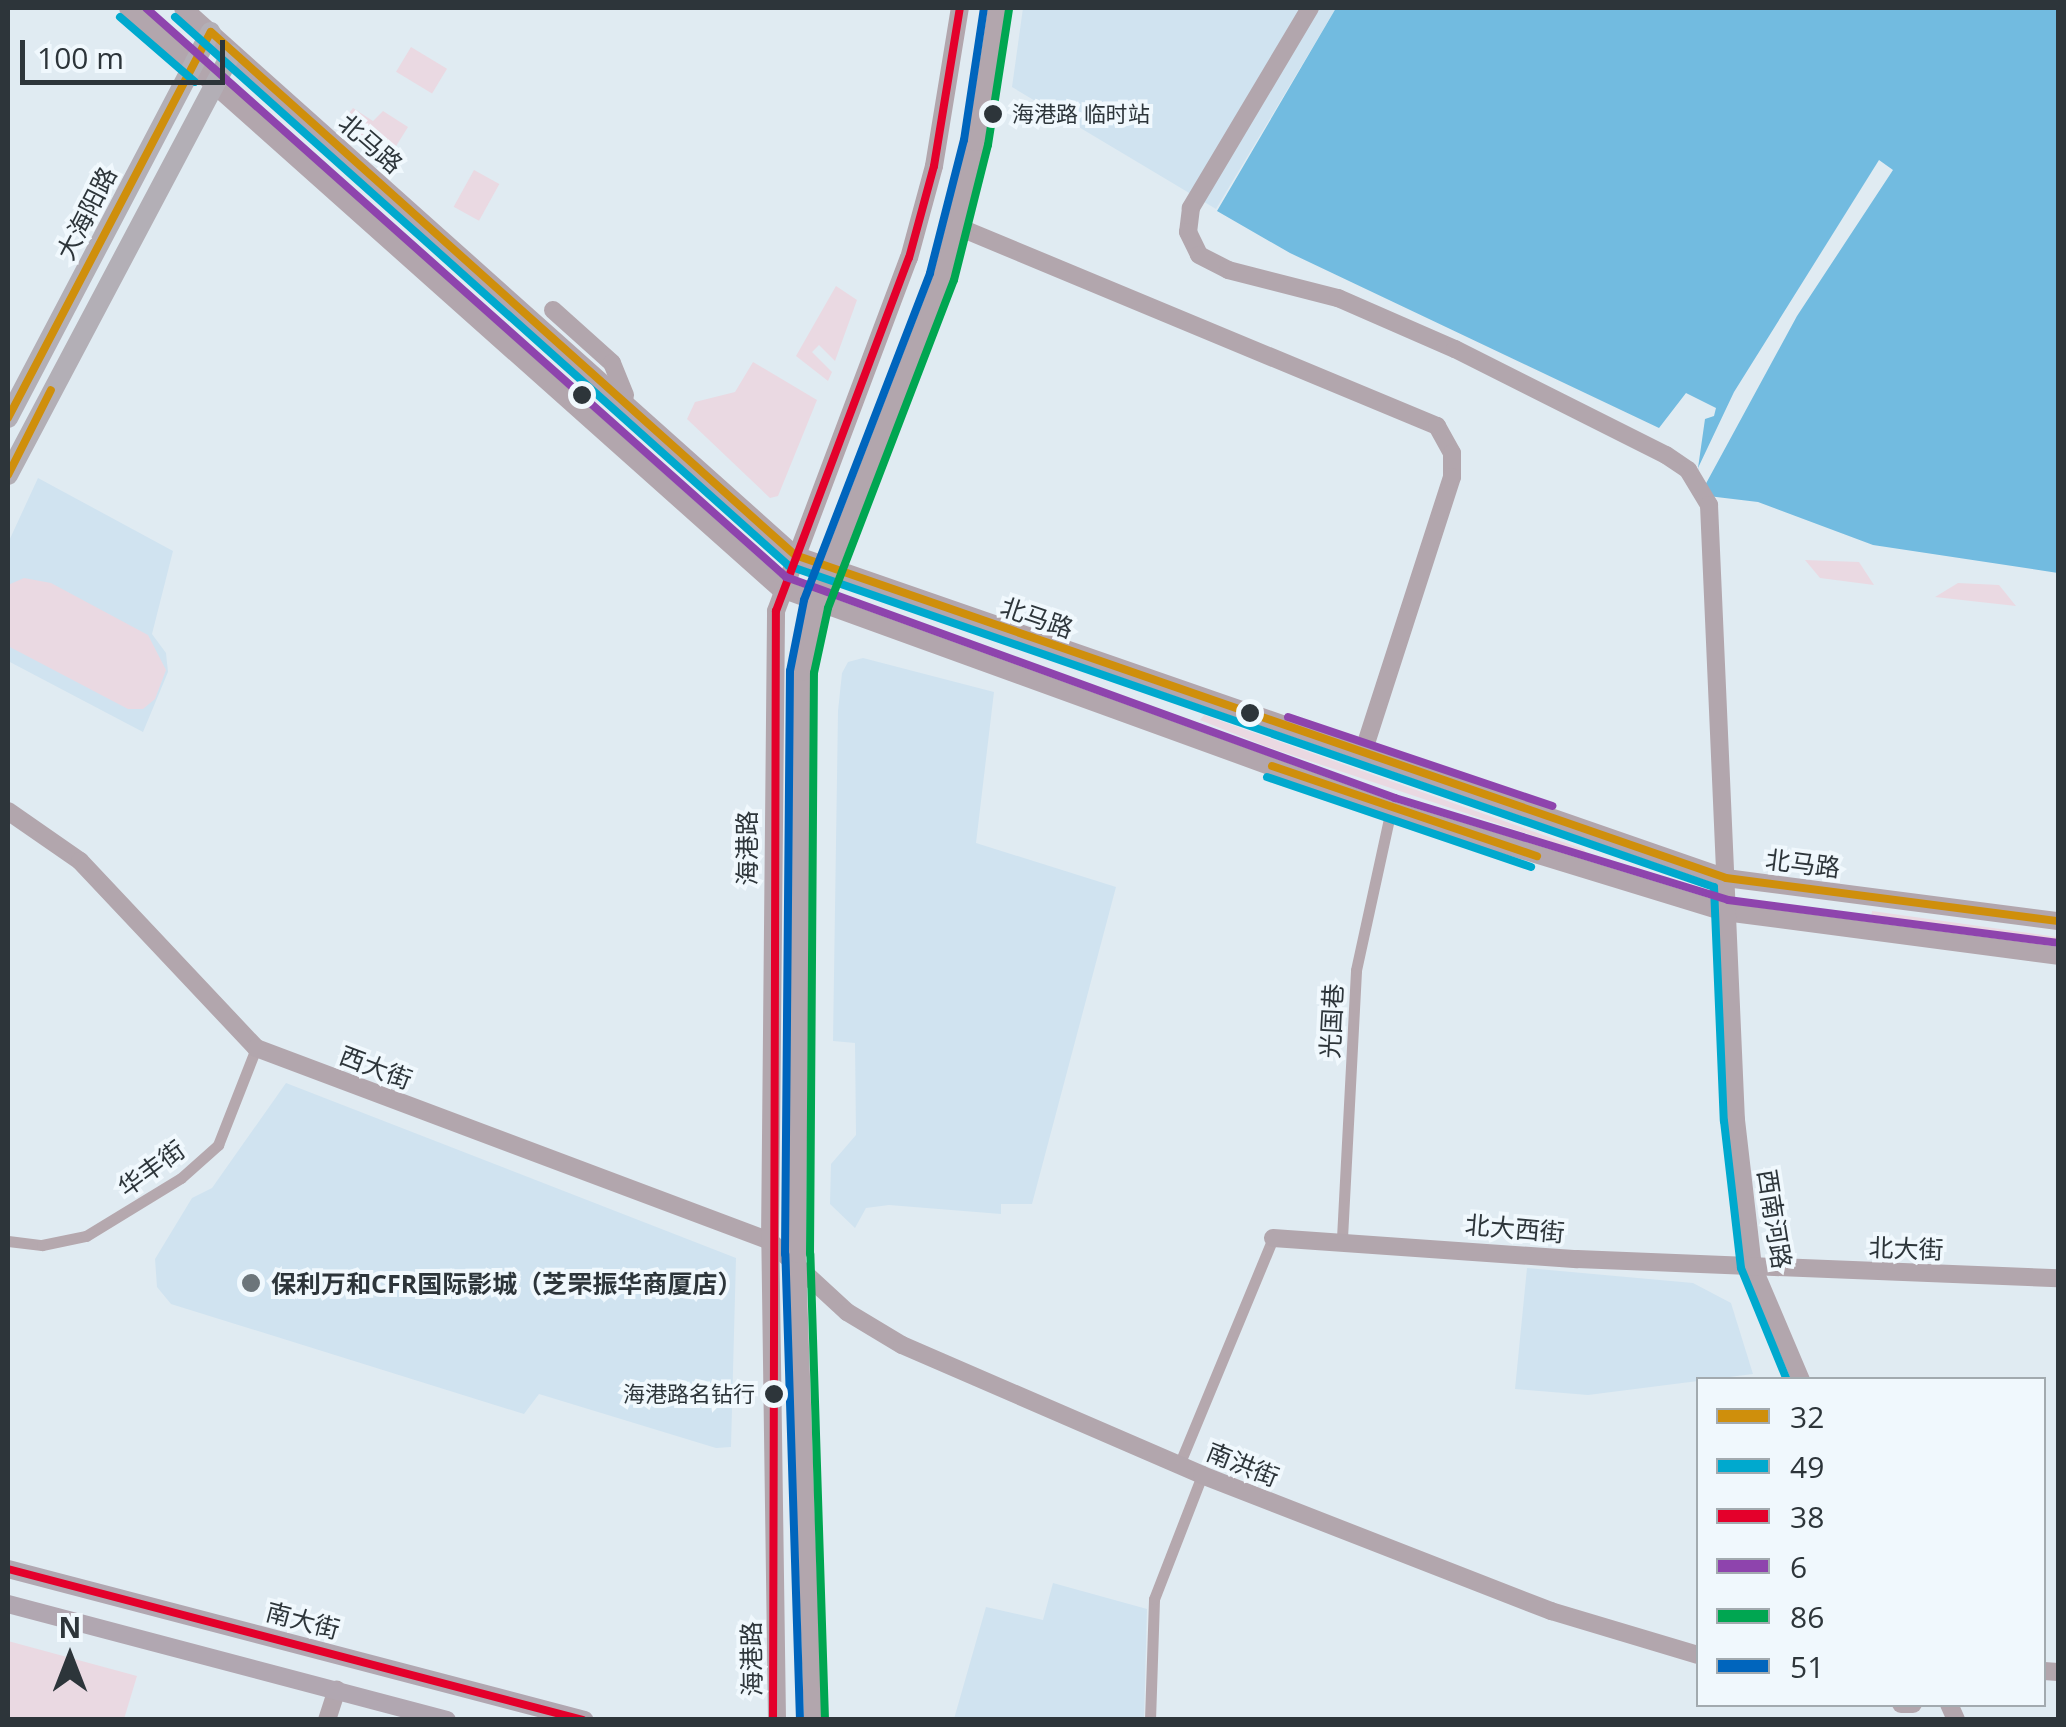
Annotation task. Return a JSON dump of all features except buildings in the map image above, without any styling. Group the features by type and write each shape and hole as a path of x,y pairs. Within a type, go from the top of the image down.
{"highway":[{"name":"大海阳路","path":"8,418 211,32"},
{"name":"大海阳路","path":"8,475 152,193 231,54"}],"main road":[{"path":"128,8 779,588 1391,810 1725,912 2058,956"},
{"name":"北马路","path":"183,8 627,400 794,555 828,571 1726,878 2058,922"},
{"name":"海港路","path":"813,1720 798,1262 797,772 802,672 816,604 930,313 956,226 996,8"},
{"name":"西南河路","path":"1310,8 1203,184 1188,221 1191,242 1209,263 1338,298 1455,349 1688,470 1712,522 1736,1120 1752,1266 1800,1377"},
{"name":"海港路","path":"776,1715 770,1242 773,640 779,588 901,286 934,166 956,10"},
{"path":"956,226 1437,426 1452,454 1452,477 1362,755"},
{"path":"553,310 612,362 627,400"},
{"name":"西大街","path":"8,811 80,861 256,1048 770,1242 798,1262"},
{"name":"北大西街","path":"1273,1238 1342,1238 1752,1266"},
{"name":"南洪街","path":"798,1262 847,1312 902,1344 1202,1475 1543,1608 1696,1654"},
{"name":"北大街","path":"1752,1266 2058,1278"},
{"name":"南大街","path":"8,1569 585,1720"},
{"path":"8,1604 447,1720"},
{"path":"327,1720 336,1690"}],"street":[{"name":"光国巷","path":"1342,1238 1356,970 1391,810"},
{"name":"华丰街","path":"8,1241 42,1245 86,1236 180,1178 218,1145 256,1048"},
{"path":"1179,1464 1273,1238"},
{"path":"1150,1720 1154,1598 1202,1475"}],"shaded area":[{"path":"1023,8 1336,8 1216,209 1012,87"},
{"path":"411,47 447,69 432,93 396,72"},
{"path":"353,108 373,121 383,111 408,127 388,159 344,120"},
{"path":"474,170 499,184 479,221 454,207"},
{"path":"836,286 857,300 835,361 819,345 812,352 832,372 828,381 796,356"},
{"path":"753,362 817,400 778,496 770,498 687,419 695,402 735,392"},
{"path":"38,478 173,551 152,634 166,653 168,672 143,732 8,661 8,543"},
{"path":"1805,560 1859,562 1874,585 1820,578"},
{"path":"24,578 51,583 148,635 166,670 155,699 143,709 128,709 8,646 8,585"},
{"path":"1958,583 1999,585 2016,606 1935,597"},
{"path":"863,658 994,692 976,843 1116,887 1032,1204 1001,1204 1001,1214 889,1205 866,1208 855,1228 830,1204 831,1164 856,1135 855,1043 833,1041 838,711 842,673 848,662"},
{"path":"1204,715 1588,854 1265,746 1200,720"},
{"path":"1872,911 2058,937 2057,947 1871,921"},
{"path":"286,1083 736,1258 731,1447 716,1448 539,1394 524,1414 171,1304 157,1287 155,1259 192,1198 212,1188"},
{"path":"1527,1268 1693,1283 1731,1303 1753,1374 1696,1377 1696,1381 1588,1395 1515,1389"},
{"path":"1053,1583 1147,1609 1144,1719 954,1719 986,1607 1043,1620"},
{"path":"8,1641 137,1676 124,1719 8,1719"}],"water":[{"path":"1336,8 2058,8 2058,573 1873,545 1758,502 1708,496 1698,468 1705,419 1714,416 1716,408 1686,393 1659,428 1290,253 1217,211"}],"pier":[{"path":"1879,160 1893,170 1797,316 1703,489 1698,468 1734,392"}],"transit line":[{"name":"6","path":"146,8 786,577 1395,798 1728,900 2058,943"},
{"name":"38","path":"773,1720 776,611 909,258 934,166 960,8"},
{"name":"51","path":"800,1720 785,1254 790,671 804,600 930,273 964,140 984,8"},
{"name":"86","path":"825,1720 810,1254 814,673 828,608 954,280 988,145 1009,10"},
{"name":"49","path":"120,17 195,82"},
{"name":"49","path":"175,17 789,566 1714,887 1724,1121 1741,1268 1786,1377"},
{"name":"32","path":"8,418 211,32 795,555 1726,878 2058,921"},
{"name":"32","path":"8,475 51,390"},
{"name":"6","path":"1288,717 1552,806"},
{"name":"32","path":"1272,766 1537,856"},
{"name":"49","path":"1267,777 1531,867"},
{"name":"38","path":"8,1569 583,1720"}],"place":[{"name":"海港路 临时站","path":"993,114"},
{"name":"保利万和CFR国际影城（芝罘振华商厦店）","path":"251,1283"},
{"name":"海港路名钻行","path":"774,1394"}]}
